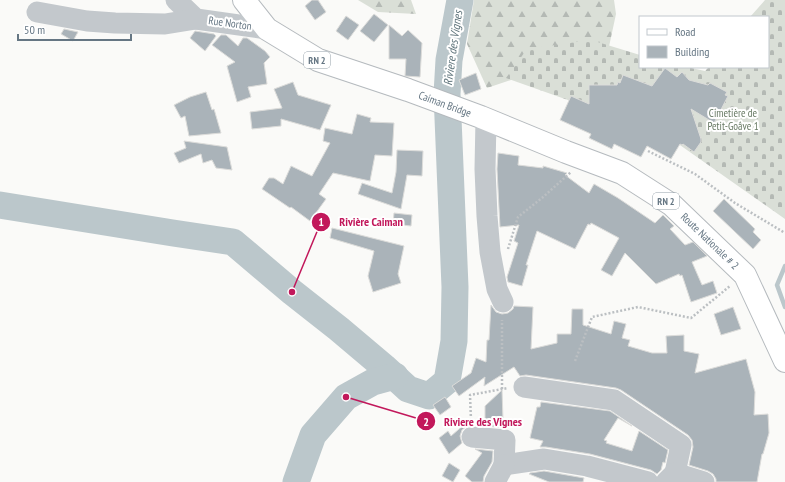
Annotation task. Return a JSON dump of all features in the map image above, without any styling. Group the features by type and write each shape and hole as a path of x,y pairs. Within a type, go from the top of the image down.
{"main road":[{"name":"RN 2","path":"244,0 267,29"},
{"name":"Caiman Bridge","path":"267,29 318,60 408,90 484,118"},
{"name":"Route Nationale # 2","path":"484,118 578,157 622,173 672,205 745,275 785,361"}],"street":[{"name":"Rue Norton","path":"176,0 196,19 267,29"},
{"path":"37,12 87,21 115,23 165,24 196,19"},
{"path":"484,118 487,216 490,252 497,289 503,302"},
{"path":"524,386 614,400 681,445 670,478 704,482"},
{"path":"472,437 505,440 499,474 544,459 587,466 648,482"}],"path":[{"path":"648,151 696,174 735,204 785,233"},
{"path":"508,252 518,217 542,198 575,168 578,157"},
{"path":"575,361 592,317 638,307 691,318 745,275"},
{"path":"502,389 503,302"},
{"path":"472,437 470,395 524,386"}],"green space":[{"path":"358,0 411,0 416,14 378,12"},
{"path":"474,0 614,0 616,14 607,56 532,73 487,88 467,44"},
{"name":"Cimetière de Petit-Goâve 1","path":"765,0 785,0 785,219 677,143 596,110 506,78 527,49 591,40 639,55 639,68 692,68 705,71 708,68 769,68 769,16 751,16"}],"building":[{"path":"312,0 318,0 326,12 315,20 305,6"},
{"path":"374,14 388,25 374,42 360,31"},
{"path":"346,16 359,25 348,40 336,31"},
{"path":"389,25 402,36 408,30 422,43 420,77 405,76 406,59 389,59"},
{"path":"64,29 78,32 73,41 61,34"},
{"path":"195,31 214,34 216,36 205,51 190,38"},
{"path":"221,35 226,35 238,46 243,38 247,38 265,51 270,57 264,63 267,84 248,87 251,97 237,102 227,66 235,62 212,45"},
{"path":"665,68 677,77 682,72 689,80 708,85 710,83 727,92 725,95 728,96 714,123 691,109 701,139 701,142 694,152 683,144 680,144 671,159 647,146 641,157 614,144 612,149 589,138 591,134 560,120 571,96 589,104 589,85 617,85 618,82 620,83 623,75 652,86"},
{"path":"476,73 481,89 465,95 459,80"},
{"path":"293,82 298,95 331,105 320,130 281,119 281,126 252,129 250,112 282,108 274,89"},
{"path":"206,92 212,110 214,109 221,133 189,136 185,116 181,118 174,105 190,97"},
{"path":"357,114 371,118 370,122 394,123 392,156 375,155 370,181 333,173 319,194 326,199 310,221 262,189 269,178 274,178 283,184 291,166 312,176 330,143 323,141 325,128 352,134"},
{"path":"184,141 227,147 232,170 216,168 212,160 203,163 201,154 179,163 174,153 186,148"},
{"path":"397,150 423,151 422,176 407,175 401,209 358,194 362,183 392,193 396,172"},
{"path":"498,153 519,156 518,165 543,168 543,166 567,173 565,175 589,193 594,184 655,223 663,215 674,226 670,229 685,245 693,242 707,256 692,262 702,285 713,281 717,293 691,302 682,275 680,276 679,274 656,284 625,253 612,276 601,270 619,238 591,223 590,225 588,224 575,249 537,231 526,265 528,265 522,286 508,282 507,277 518,243 514,241 519,225 500,227 497,169"},
{"path":"724,199 755,229 753,232 761,240 753,249 713,211"},
{"path":"394,213 412,215 411,226 393,224"},
{"path":"332,228 404,246 398,274 401,283 373,292 368,276 374,251 330,238"},
{"path":"491,305 496,312 502,314 508,313 514,306 533,307 531,349 557,343 557,334 571,334 572,309 583,309 583,325 611,334 614,321 626,324 622,338 630,340 628,346 652,353 667,353 666,336 684,335 684,351 699,354 695,373 746,359 755,392 754,415 768,414 769,433 762,454 757,482 716,482 713,474 689,465 693,447 692,440 688,435 616,388 526,375 520,376 514,367 484,386 485,377 459,396 452,386 471,373 476,358 486,362"},
{"path":"733,307 741,329 721,335 714,314"},
{"path":"502,390 503,420 505,428 485,426 485,406"},
{"path":"445,397 451,407 440,415 433,405"},
{"path":"541,402 610,411 632,426 618,418 604,440 607,441 606,443 632,451 639,431 668,450 665,463 663,462 661,470 657,474 651,470 590,454 540,447 543,441 530,438 537,407 540,407"},
{"path":"466,423 469,426 462,430 460,436 462,443 449,454 439,438 448,431 451,436"},
{"path":"475,449 493,451 492,462 484,476 483,482 472,482 465,476 482,453"},
{"path":"449,463 460,470 453,482 442,476"},
{"path":"544,471 584,478 583,482 549,482 529,474"}],"waterway":[{"name":"Riviere des Vignes","path":"0,205 233,242 292,292 339,329 408,389 429,396 447,381 454,341 455,287 447,94 449,60 460,0"},
{"path":"785,266 777,285 785,307"},
{"name":"Riviere des Vignes","path":"296,482 313,435 346,397 373,382 395,376"}],"place":[{"name":"Rivière Caiman","path":"292,292"},
{"name":"Riviere des Vignes","path":"346,397"}]}
